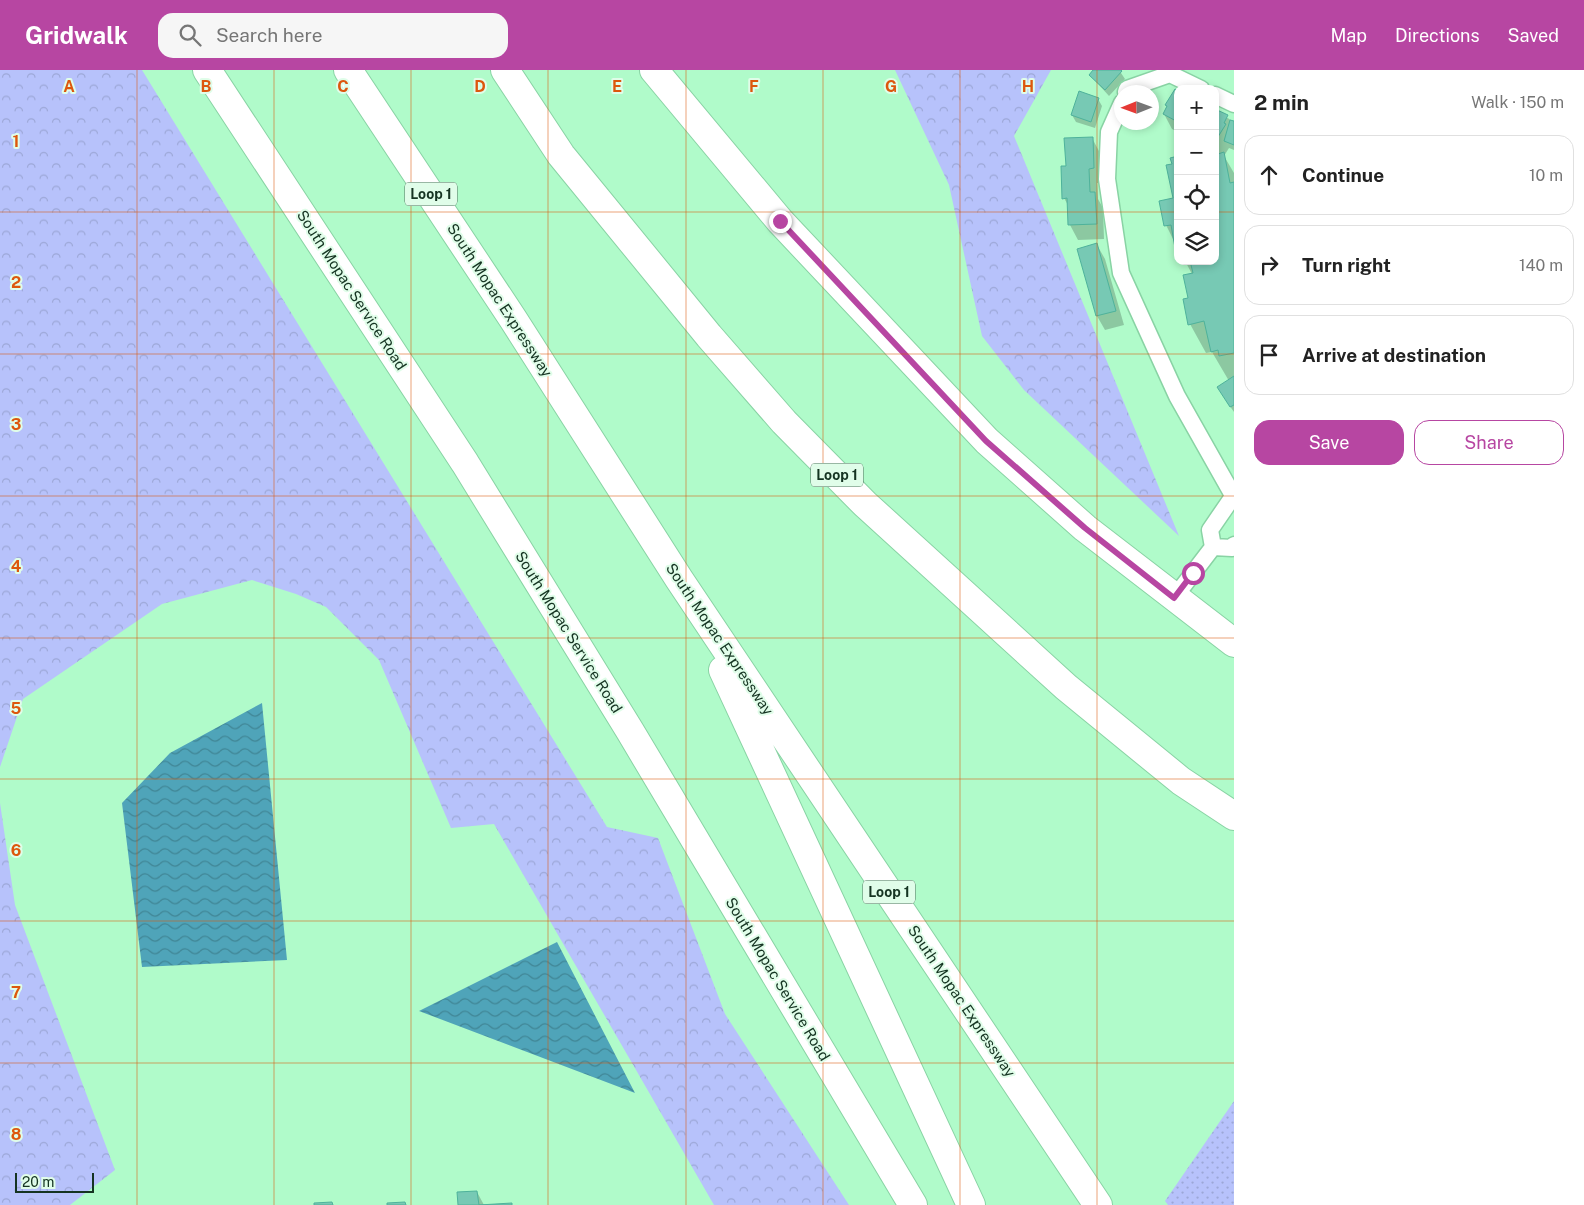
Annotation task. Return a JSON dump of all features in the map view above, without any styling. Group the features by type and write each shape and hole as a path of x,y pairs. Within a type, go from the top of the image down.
{"main road":[{"name":"South Mopac Service Road","path":"207,70 465,463 630,731 914,1205"},
{"name":"South Mopac Expressway","path":"348,70 514,319 679,579 1098,1205"},
{"name":"Loop 1","path":"504,70 561,155 710,336 784,422 865,504 1066,687 1181,781 1234,816"},
{"path":"654,70 780,221 986,441 1085,528 1234,643"},
{"path":"679,579 768,762 972,1205"}],"lane":[{"path":"1138,85 1170,74 1193,85"},
{"path":"1219,97 1234,104"},
{"path":"1114,121 1109,132 1107,179 1121,274 1177,396 1234,496 1210,530 1213,547 1174,598"},
{"path":"1213,547 1232,548 1234,545"}],"green space":[{"path":"0,70 142,70 607,827 658,838 725,1014 849,1205 714,1205 494,824 451,828 379,660 326,607 296,594 252,580 162,604 23,699 0,767"},
{"path":"895,70 1051,70 1014,136 1179,536 1024,390 982,336 949,185"},
{"path":"0,803 15,905 115,1170 70,1205 0,1205"},
{"path":"1234,1101 1234,1205 1168,1205 1165,1201"}],"water":[{"path":"262,703 287,960 142,967 122,803 170,753"},
{"path":"557,942 635,1093 419,1011"}],"building":[{"path":"1093,70 1122,71 1105,90 1089,75"},
{"path":"1079,91 1099,98 1091,122 1071,115"},
{"path":"1174,91 1174,120 1163,114 1167,106 1165,105"},
{"path":"1219,111 1228,115 1224,123 1226,124 1219,135"},
{"path":"1230,120 1234,121 1234,145 1224,141"},
{"path":"1093,137 1094,168 1089,169 1090,192 1095,192 1097,224 1068,225 1067,198 1062,199 1061,166 1066,166 1064,138"},
{"path":"1224,152 1230,183 1234,182 1234,353 1219,356 1218,350 1211,352 1204,321 1188,325 1183,299 1188,298 1183,275 1193,273 1191,265 1219,265 1219,154"},
{"path":"1174,157 1174,242 1171,225 1164,226 1159,201 1173,198 1166,165 1172,164 1170,158"},
{"path":"1097,243 1116,311 1096,316 1077,249"},
{"path":"1234,376 1234,405 1230,407 1217,387"},
{"path":"477,1191 479,1205 458,1205 457,1192"},
{"path":"332,1202 333,1205 314,1205 314,1203"},
{"path":"405,1202 406,1205 387,1205 387,1203"},
{"path":"512,1203 512,1205 479,1205"}],"route":[{"path":"780,221 986,441 1085,528 1174,598 1193,573"}]}
